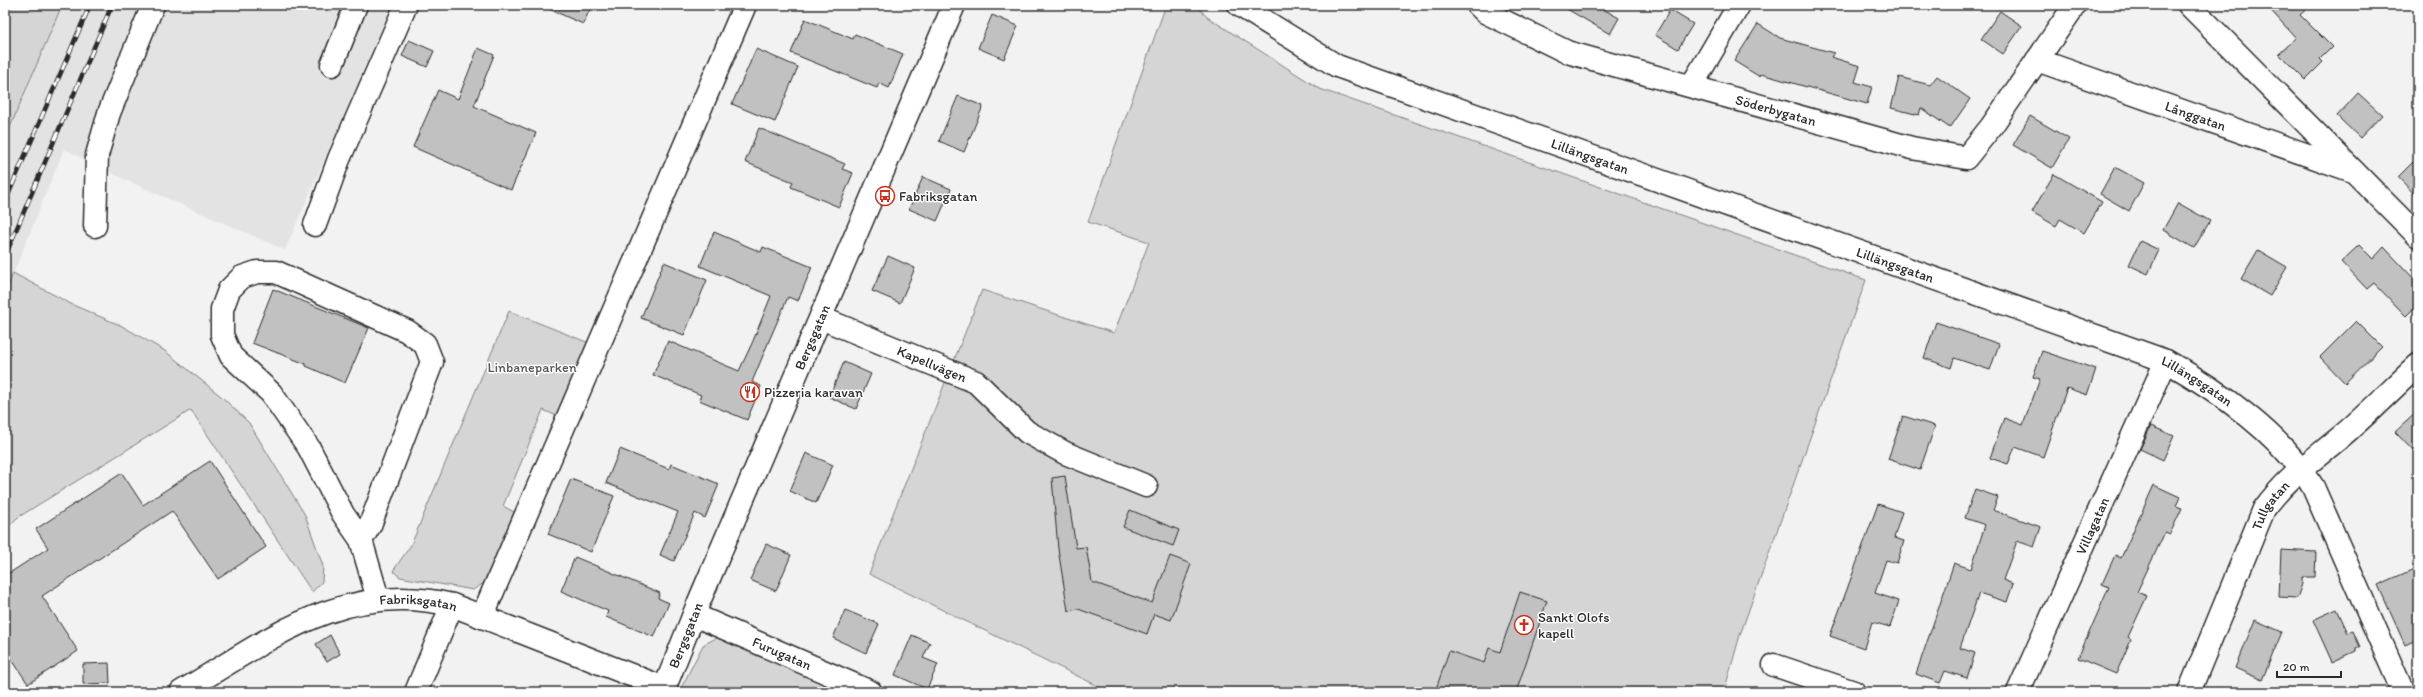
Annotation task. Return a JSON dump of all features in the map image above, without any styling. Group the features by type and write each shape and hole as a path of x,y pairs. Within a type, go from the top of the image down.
{"street":[{"path":"95,226 99,148 109,113 153,5"},
{"path":"332,65 356,5"},
{"path":"315,225 339,159 406,5"},
{"path":"482,617 745,5"},
{"name":"Bergsgatan","path":"663,690 954,5"},
{"name":"Lillängsgatan","path":"1240,5 1337,66 2166,361 2201,380 2241,409 2301,467 2313,487 2403,692"},
{"name":"Söderbygatan","path":"1478,5 1485,12 1567,52 1912,148 1966,158 1991,127 2037,60"},
{"path":"1692,86 1739,5"},
{"path":"2037,60 2075,5"},
{"name":"Långgatan","path":"2189,5 2418,236"},
{"name":"Långgatan","path":"2037,60 2353,171"},
{"path":"361,540 370,525 432,362 425,344 407,331 276,272 257,272 242,276 229,290 222,309 222,335 230,356 271,393 309,448 344,514 361,540 378,599"},
{"name":"Kapellvägen","path":"821,318 976,382 1027,432 1065,453 1146,486"},
{"name":"Villagatan","path":"2018,692 2166,361"},
{"name":"Tullgatan","path":"2189,692 2264,509 2281,486 2301,467 2338,440 2418,365"},
{"name":"Fabriksgatan","path":"181,692 286,629 352,603 378,599 433,601 452,605 663,690"},
{"path":"416,692 452,605"},
{"name":"Furugatan","path":"694,615 871,692"},
{"path":"1774,665 1854,692"}],"shaded area":[{"path":"62,5 392,5 285,250 128,181 64,149 5,294 5,139"}],"green space":[{"path":"5,5 62,5 5,139"},
{"path":"1166,5 1196,5 1207,17 1320,89 1866,280 1740,635 1724,692 1101,692 1102,688 869,574 982,290 1114,333 1149,242 1088,222"},
{"path":"13,273 73,305 122,326 165,351 222,397 249,423 305,515 323,566 322,582 312,592 191,410 17,518 5,530 5,294"},
{"name":"Linbaneparken","path":"509,311 589,343 557,416 543,410 503,506 514,512 487,581 473,590 400,577 393,571 411,545"},
{"path":"718,637 849,692 679,692 703,645"}],"building":[{"path":"540,5 592,5 583,24"},
{"path":"1560,5 1596,5 1619,18 1610,34"},
{"path":"2266,5 2311,5 2300,15 2332,47 2320,59 2323,62 2305,80 2279,54 2296,38"},
{"path":"1670,10 1693,24 1678,49 1655,35"},
{"path":"2000,11 2022,26 2003,54 1981,39"},
{"path":"992,15 1018,26 1004,59 978,48"},
{"path":"805,19 853,39 855,34 903,54 889,88 879,83 877,88 791,53"},
{"path":"1758,24 1780,38 1834,53 1831,57 1860,66 1855,82 1872,87 1867,104 1761,74 1760,77 1734,61"},
{"path":"409,40 434,51 427,67 402,56"},
{"path":"478,48 494,55 474,106 536,133 511,190 413,147 438,90 458,99"},
{"path":"756,49 798,67 775,122 732,104"},
{"path":"1937,76 1970,99 1950,128 1921,108 1919,115 1891,108 1899,77 1930,85"},
{"path":"2358,93 2382,115 2360,138 2337,116"},
{"path":"958,96 983,106 964,152 939,141"},
{"path":"2030,116 2069,139 2052,168 2013,145"},
{"path":"759,128 845,164 842,169 853,173 839,207 791,187 793,182 745,162"},
{"path":"2418,157 2418,198 2398,177"},
{"path":"2115,167 2144,183 2129,211 2100,194"},
{"path":"2054,174 2102,202 2084,233 2060,219 2056,226 2032,212"},
{"path":"923,177 951,189 937,221 909,209"},
{"path":"2178,203 2210,221 2194,248 2163,230"},
{"path":"714,232 761,252 763,247 812,267 798,301 788,297 771,336 752,382 761,386 747,420 699,400 701,395 653,375 668,341 739,371 753,341 771,296 700,266"},
{"path":"2140,241 2159,250 2148,274 2129,265"},
{"path":"2359,245 2373,259 2384,247 2418,283 2418,304 2406,316 2374,283 2367,289 2341,262"},
{"path":"2258,250 2287,267 2270,296 2241,279"},
{"path":"888,256 915,268 900,303 872,291"},
{"path":"664,262 707,280 684,335 641,318"},
{"path":"273,289 369,328 345,383 306,366 306,364 252,343"},
{"path":"2356,321 2382,347 2345,383 2320,357"},
{"path":"1936,322 1999,344 1990,370 1954,358 1951,368 1924,358"},
{"path":"2042,351 2096,369 2087,395 2067,388 2043,457 2015,447 2008,464 1990,458 2004,418 2023,425 2040,379 2033,377"},
{"path":"844,362 871,374 856,409 829,397"},
{"path":"2418,411 2418,456 2395,432"},
{"path":"1903,416 1935,426 1920,470 1888,459"},
{"path":"2151,426 2174,436 2163,460 2140,449"},
{"path":"620,449 669,469 671,464 719,484 705,518 695,513 674,561 660,555 678,512 606,483"},
{"path":"806,453 833,465 816,503 790,491"},
{"path":"210,461 266,547 218,579 172,511 42,596 78,651 28,684 5,649 5,576 48,548 36,529 122,473 143,505"},
{"path":"1065,476 1076,548 1086,547 1092,582 1152,603 1170,556 1191,564 1171,620 1154,614 1147,634 1078,609 1068,611 1058,549 1052,478"},
{"path":"571,479 614,496 591,552 548,534"},
{"path":"2154,485 2180,497 2176,506 2182,508 2170,534 2165,532 2137,592 2147,596 2128,637 2131,639 2116,674 2078,658 2109,587 2102,584 2115,555 2121,558"},
{"path":"1975,489 1998,497 1993,510 2041,527 2034,547 2017,541 2003,580 2013,584 2007,602 1979,593 1960,648 1975,653 1967,678 1945,671 1940,683 1916,674 1954,563 1971,569 1985,525 1965,518"},
{"path":"1878,504 1902,512 1894,538 1904,541 1897,563 1886,560 1875,593 1899,601 1890,627 1872,622 1864,648 1830,636"},
{"path":"1130,510 1179,530 1173,546 1123,527"},
{"path":"766,544 791,555 776,591 750,580"},
{"path":"2281,550 2316,552 2315,577 2302,577 2302,584 2297,598 2279,597"},
{"path":"575,557 660,593 658,598 669,603 654,637 606,617 608,611 561,591"},
{"path":"2414,569 2418,578 2418,639 2405,645 2378,585"},
{"name":"Sankt Olofs kapell","path":"1520,592 1547,601 1516,692 1435,692 1449,651 1484,663 1489,648 1500,652"},
{"path":"2337,609 2348,633 2353,631 2360,647 2356,649 2356,651 2332,662 2313,620"},
{"path":"845,610 879,624 866,653 833,638"},
{"path":"2255,620 2282,632 2262,680 2235,668"},
{"path":"330,635 340,654 327,662 316,644"},
{"path":"912,635 930,643 923,658 938,664 927,689 895,675"},
{"path":"109,663 110,683 83,684 83,664"}],"railway":[{"path":"5,202 90,5"},
{"path":"5,256 112,5"}],"place":[{"name":"Fabriksgatan","path":"885,196"},
{"name":"Pizzeria karavan","path":"750,392"},
{"name":"Sankt Olofs kapell","path":"1524,625"}]}
